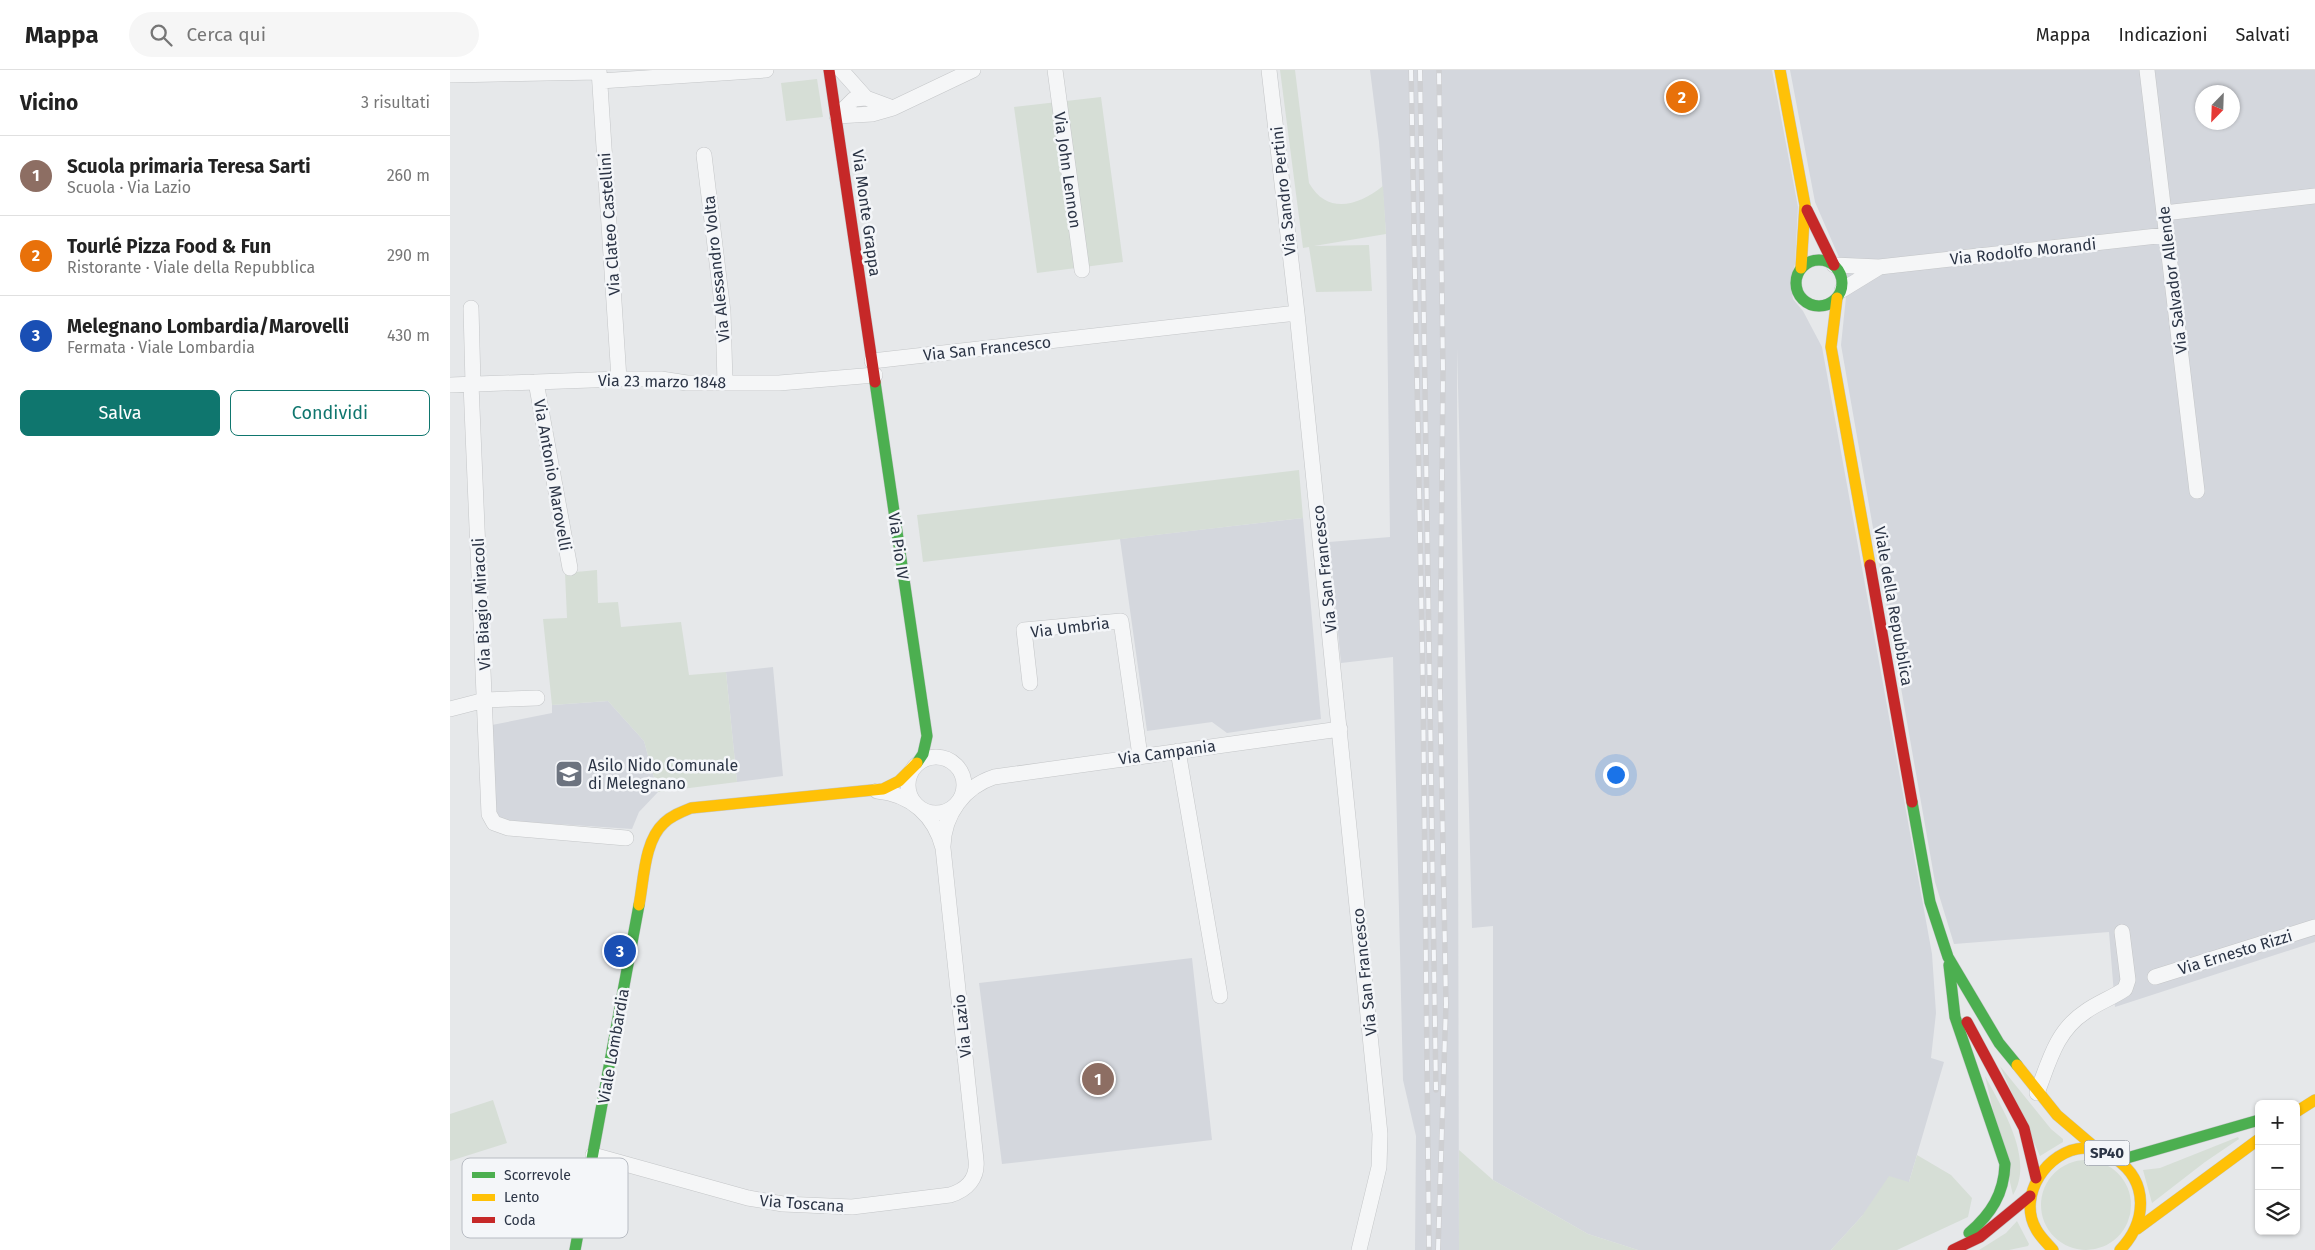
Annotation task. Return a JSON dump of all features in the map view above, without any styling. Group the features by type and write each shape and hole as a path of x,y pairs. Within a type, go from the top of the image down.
{"street":[{"path":"450,75 766,70"},
{"name":"Via Monte Grappa","path":"829,70 873,368"},
{"path":"841,70 866,98"},
{"path":"837,116 872,114 893,108 973,70"},
{"name":"Via John Lennon","path":"1055,70 1082,270"},
{"name":"Via Sandro Pertini","path":"1269,70 1297,313"},
{"name":"Viale della Repubblica","path":"1780,70 1805,205 1801,268 1797,274 1796,288 1832,347"},
{"name":"Via Salvador Allende","path":"2146,70 2197,491"},
{"name":"Via Clateo Castellini","path":"599,74 619,379"},
{"path":"837,116 854,99 866,98 893,108"},
{"name":"Via Alessandro Volta","path":"704,155 722,305 725,383"},
{"path":"2164,213 2315,196"},
{"name":"Viale della Repubblica","path":"1805,205 1834,265 1842,277 1832,347 1930,902 1948,957"},
{"name":"Via Rodolfo Morandi","path":"1834,265 1879,267 2166,234"},
{"path":"1801,268 1806,264 1820,260 1834,265"},
{"name":"Via Rodolfo Morandi","path":"1840,294 1879,267"},
{"path":"1804,302 1810,305 1825,306 1840,294"},
{"name":"Via Biagio Miracoli","path":"471,308 472,384 489,810 494,823 508,828 626,838"},
{"name":"Via San Francesco","path":"873,368 1297,313 1380,1143 1378,1173 1359,1250"},
{"name":"Via 23 marzo 1848","path":"450,384 619,379 661,379 687,383 802,382 873,368"},
{"name":"Via Pio IV","path":"873,368 926,731 923,753 913,769"},
{"name":"Via Antonio Marovelli","path":"536,382 570,568"},
{"name":"Via Umbria","path":"1030,683 1024,630 1121,621 1140,756"},
{"path":"450,709 485,700 537,698"},
{"name":"Via Campania","path":"959,800 979,784 994,777 1340,729"},
{"name":"Via Pio IV","path":"926,731 938,750 952,762"},
{"path":"1178,751 1220,996"},
{"path":"931,758 944,758 952,762 963,778 963,789 959,800 951,808 942,812 928,811 920,808 913,800 909,790 908,780 913,769 920,762 931,758"},
{"name":"Via Campania","path":"952,762 972,773 994,777"},
{"name":"Viale Lombardia","path":"592,1158 646,867 653,840 660,825 668,818 690,808 875,791 898,782 913,769"},
{"name":"Viale Lombardia","path":"875,791 900,796 920,808"},
{"name":"Via Lazio","path":"943,848 947,825 959,800"},
{"name":"Via Lazio","path":"920,808 936,826 943,848 977,1166 970,1184 956,1194"},
{"name":"Via Ernesto Rizzi","path":"2155,977 2315,927"},
{"path":"2037,1093 2058,1040 2068,1024 2086,1011 2125,989 2128,980 2122,932"},
{"path":"1948,957 1956,1017 2005,1164 2006,1177 1996,1205 1987,1218 1948,1250"},
{"path":"1948,957 1999,1043 2037,1093 2057,1115 2098,1150"},
{"path":"1953,998 2005,1090 2024,1128 2036,1178"},
{"path":"2300,1108 2315,1100"},
{"name":"SP40","path":"2120,1160 2171,1147 2255,1121"},
{"name":"SP40","path":"2137,1229 2255,1142"},
{"name":"SP40","path":"2053,1250 2044,1243 2035,1229 2030,1213 2030,1196 2036,1178 2047,1164 2062,1154 2080,1149 2098,1150 2120,1160 2133,1174 2141,1192 2142,1211 2137,1229 2125,1247"},
{"name":"Via Toscana","path":"593,1155 604,1158"},
{"name":"Via Toscana","path":"628,1165 765,1202 805,1206 865,1206 956,1194"},
{"path":"1953,1250 1980,1237 2030,1196"}],"shaded area":[{"path":"1280,70 1295,70 1309,183 1317,193 1325,200 1344,204 1364,198 1383,186 1386,234 1314,246 1369,245 1372,291 1316,292 1309,247 1303,248"},
{"path":"1370,70 1772,70 1798,207 1795,264 1790,282 1793,299 1803,311 1822,347 1932,954 1936,1013 1931,1058 1944,1062 1909,1182 1862,1216 1831,1250 1638,1250 1588,1234 1493,1180 1493,926 1472,928 1457,348 1459,1250 1415,1250 1416,1136 1403,1080 1393,657 1341,663 1329,542 1390,537 1386,234 1379,142"},
{"path":"1790,70 2315,70 2315,942 2115,1007 2109,932 1954,944 1935,882 1841,345 1848,278 1815,202"},
{"path":"817,79 823,117 786,121 781,83"},
{"path":"1101,97 1123,262 1037,273 1014,107"},
{"path":"1299,470 1303,518 923,562 917,515"},
{"path":"1303,518 1321,719 1227,733 1212,722 1147,731 1120,539"},
{"path":"597,570 598,603 618,602 621,627 681,622 689,675 726,672 737,782 658,792 644,741 608,701 552,705 543,619 567,618 565,573"},
{"path":"773,667 783,776 737,782 726,672"},
{"path":"608,701 644,741 658,792 639,812 632,829 495,820 492,725 552,713 552,705"},
{"path":"1192,958 1212,1140 1002,1164 979,983"},
{"path":"2000,1066 2051,1129 2063,1139 2063,1142 2040,1156"},
{"path":"1985,1076 2007,1118 2018,1150 2019,1181 2013,1195"},
{"path":"493,1100 507,1143 450,1161 450,1114"},
{"path":"2238,1137 2239,1139 2205,1162 2152,1203 2143,1170 2160,1168"},
{"path":"1459,1150 1493,1180 1588,1234 1638,1250 1459,1250"},
{"path":"1917,1155 1951,1175 1972,1198 1968,1217 1897,1250 1831,1250 1862,1216 1889,1176 1909,1182"},
{"path":"2086,1160 2103,1163 2118,1173 2128,1188 2131,1205 2128,1222 2118,1237 2103,1247 2086,1250 2069,1247 2054,1237 2044,1222 2041,1205 2044,1188 2054,1173 2069,1163"},
{"path":"2017,1221 2029,1244 2028,1246 2009,1250 1979,1250 2006,1233"}],"railway":[{"path":"1411,70 1423,691 1429,1250"},
{"path":"1420,70 1436,1090"},
{"path":"1438,1250 1446,1004 1440,690 1443,371 1439,70"}],"traffic: fast":[{"path":"1824,260 1836,266 1841,274 1842,283 1841,292 1836,300 1828,305 1814,306 1802,300 1797,292 1796,278 1802,266 1810,261 1824,260"},
{"path":"875,382 927,736 923,754 917,763"},
{"path":"1912,802 1930,902 1948,957 1999,1043 2017,1065"},
{"path":"592,1158 639,905"},
{"path":"1949,965 1955,1017 2005,1164 2002,1185 1995,1203 1984,1218 1969,1233"},
{"path":"2120,1160 2255,1121"},
{"path":"575,1250 577,1238"}],"traffic: slow":[{"path":"1780,70 1805,205 1801,268"},
{"path":"1837,298 1831,347 1870,565"},
{"path":"639,905 646,861 652,840 664,823 676,814 691,808 883,789 899,781 917,763"},
{"path":"2017,1065 2057,1115 2098,1150"},
{"path":"2300,1109 2315,1100"},
{"path":"2137,1229 2255,1142"},
{"path":"2053,1250 2036,1229 2031,1216 2030,1203 2033,1189 2039,1177 2058,1157 2084,1148 2101,1151 2116,1159 2127,1168 2139,1191 2139,1215 2129,1239 2120,1250"}],"traffic: jam":[{"path":"829,70 875,382"},
{"path":"1807,210 1834,265"},
{"path":"1870,565 1912,802"},
{"path":"1967,1022 2024,1128 2036,1178"},
{"path":"1953,1250 1980,1237 2030,1196"}],"place":[{"name":"Tourlé Pizza Food & Fun","path":"1682,97"},
{"name":"Asilo Nido Comunale di Melegnano","path":"569,774"},
{"name":"Melegnano Lombardia/Marovelli","path":"620,951"},
{"name":"Scuola primaria Teresa Sarti","path":"1098,1079"}]}
